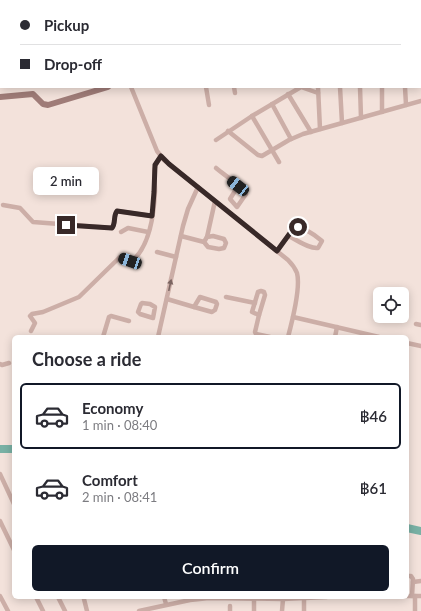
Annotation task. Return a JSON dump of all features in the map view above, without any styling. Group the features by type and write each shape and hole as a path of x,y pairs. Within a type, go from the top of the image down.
{"street":[{"path":"421,17 421,22"},
{"path":"0,97 33,94 43,104 48,106 105,88"},
{"path":"131,88 157,151 161,156 214,201 288,260 296,272 297,288 294,317 289,335"},
{"path":"206,88 209,105"},
{"path":"234,88 235,93"},
{"path":"216,140 228,131 299,88"},
{"path":"304,88 318,93"},
{"path":"318,88 320,129"},
{"path":"340,88 342,123"},
{"path":"360,88 361,118"},
{"path":"382,88 382,112"},
{"path":"405,88 406,105"},
{"path":"288,94 311,132"},
{"path":"228,131 260,156 291,139 311,132 421,101"},
{"path":"272,104 291,139"},
{"path":"252,116 279,162"},
{"path":"31,331 35,323 30,316 32,314 43,312 79,297 120,257 132,261 141,250 152,216 155,165 161,156"},
{"path":"216,168 246,192 232,214"},
{"path":"237,207 230,199 238,186"},
{"path":"158,335 188,209 198,187"},
{"path":"204,242 207,237 214,201"},
{"path":"3,205 20,208 33,222 84,226 112,228 117,211 152,216"},
{"path":"277,251 288,236 296,227 322,241 319,247 315,249 288,236"},
{"path":"120,232 128,228 148,232"},
{"path":"181,236 204,242 208,247 222,249 225,246 226,240 224,238 213,236 207,237"},
{"path":"157,252 176,257"},
{"path":"260,315 252,312 258,292 261,291 264,292 265,295 260,315 255,332 256,334 261,335"},
{"path":"167,300 212,312 215,310 217,304 214,301 200,297 196,301 194,307"},
{"path":"226,297 255,303"},
{"path":"104,335 109,317 111,316 129,321"},
{"path":"294,317 371,335"},
{"path":"154,318 162,321"},
{"path":"335,335 337,327"},
{"path":"409,343 421,346"},
{"path":"0,364 2,365 9,363"},
{"path":"0,474 12,500"},
{"path":"0,521 12,546"},
{"path":"0,536 6,533"},
{"path":"409,577 412,578 413,582 412,598 415,611"},
{"path":"413,582 421,581"},
{"path":"0,596 8,611"},
{"path":"412,598 421,596"},
{"path":"412,598 421,602"},
{"path":"37,599 43,611"},
{"path":"59,599 65,611"},
{"path":"84,599 88,611"},
{"path":"165,599 166,604"},
{"path":"139,611 166,604 200,599"},
{"path":"254,611 254,599 283,599 282,611"},
{"path":"304,599 304,611"}],"waterway":[{"path":"0,449 12,449"},
{"path":"409,528 421,531"}],"route":[{"path":"66,225 112,228 117,211 152,216 155,165 161,156 277,251 293,229 298,227"}]}
